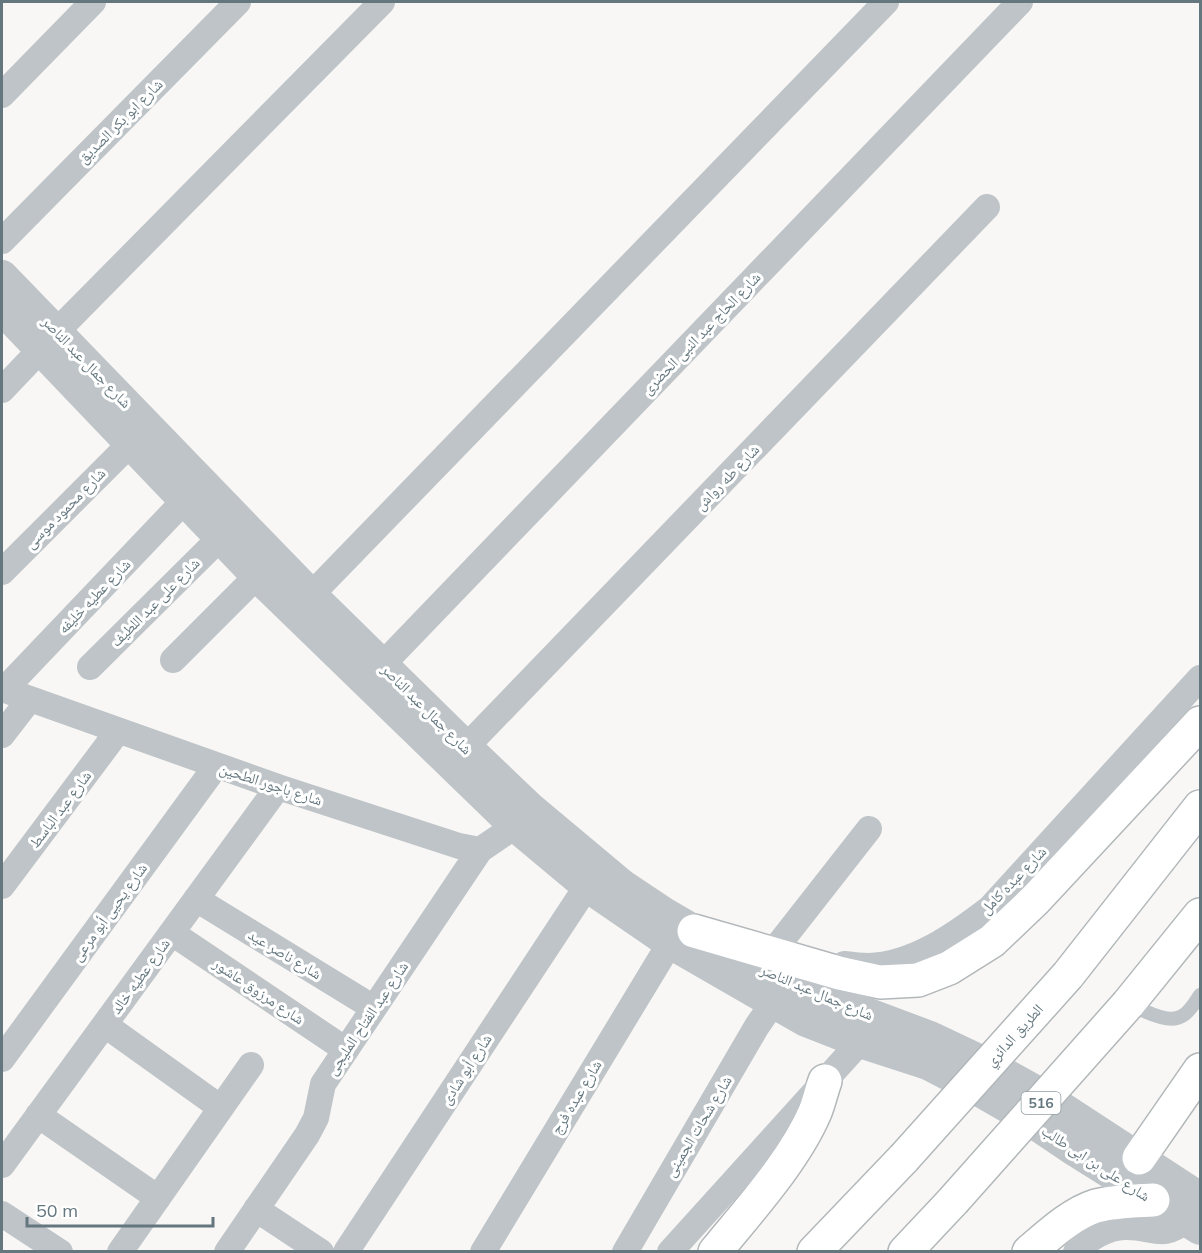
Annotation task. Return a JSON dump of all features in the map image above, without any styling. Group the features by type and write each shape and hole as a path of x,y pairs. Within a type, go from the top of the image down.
{"highway":[{"path":"682,937 880,982 918,980 950,968 992,941 1035,900 1200,723"},
{"name":"الطريق الدائري","path":"814,1251 904,1158 1068,975 1200,807"},
{"name":"516","path":"906,1251 953,1202 1128,1004 1200,915"},
{"path":"1139,1158 1200,1070"},
{"path":"715,1251 763,1193 797,1144 814,1113 825,1082"},
{"path":"1029,1251 1059,1227 1095,1207 1122,1201 1153,1200"}],"street":[{"path":"2,95 93,2"},
{"name":"شارع ابو بكر الصديق","path":"2,241 238,2"},
{"path":"2,390 382,2"},
{"path":"311,595 886,2"},
{"name":"شارع الحاج عبد النبى الحضرى","path":"383,664 1020,2"},
{"name":"شارع طه رواش","path":"466,747 987,207"},
{"name":"شارع جمال عبد الناصر","path":"2,276 129,445 257,576 522,816 664,913 682,937 773,1003 804,1020 860,1042 929,1051"},
{"name":"شارع جمال عبد الناصر","path":"2,309 49,340 383,664 466,747 522,816 587,886 682,937 755,966 818,995 929,1051"},
{"name":"شارع محمود موسى","path":"2,572 129,445"},
{"name":"شارع عطيه خليفه","path":"3,690 184,501"},
{"name":"شارع على عبد اللطيف","path":"90,667 220,538"},
{"path":"173,660 257,576"},
{"name":"شارع عبده كامل","path":"664,913 775,949 839,963 867,966 895,963 957,933 990,908 1200,678"},
{"name":"شارع باجور الطحين","path":"3,690 278,787 459,846 480,850"},
{"path":"2,735 29,700"},
{"name":"شارع عبد الباسط","path":"2,886 118,731"},
{"name":"شارع يحيى أبو مرعى","path":"2,1059 216,766"},
{"name":"شارع عطيه خالد","path":"2,1166 278,787"},
{"path":"480,850 522,816"},
{"path":"775,949 869,830"},
{"name":"شارع عبد الفتاح المليجى","path":"227,1251 307,1135 316,1118 323,1084 480,850"},
{"name":"شارع أبو شادى","path":"346,1251 587,886"},
{"name":"شارع ناصر عيد","path":"196,899 374,1008"},
{"name":"شارع مرزوق عاشور","path":"172,933 346,1050"},
{"name":"شارع عبده فرج","path":"483,1251 682,937"},
{"name":"شارع شحات الجمينى","path":"625,1251 773,1003"},
{"path":"105,1025 221,1108"},
{"path":"670,1251 860,1042"},
{"name":"شارع على بن ابى طالب","path":"929,1051 985,1063 1039,1093 1139,1158 1198,1208"},
{"name":"شارع على بن ابى طالب","path":"929,1051 1024,1117 1153,1200 1198,1208"},
{"path":"120,1251 250,1065"},
{"path":"38,1115 158,1198"},
{"path":"1076,1251 1106,1231 1117,1228 1139,1227 1167,1232 1176,1228 1198,1208"},
{"path":"256,1209 321,1251"},
{"path":"2,1214 60,1251"}],"lane":[{"path":"1128,1004 1164,1018 1177,1019 1187,1012 1200,995"}]}
